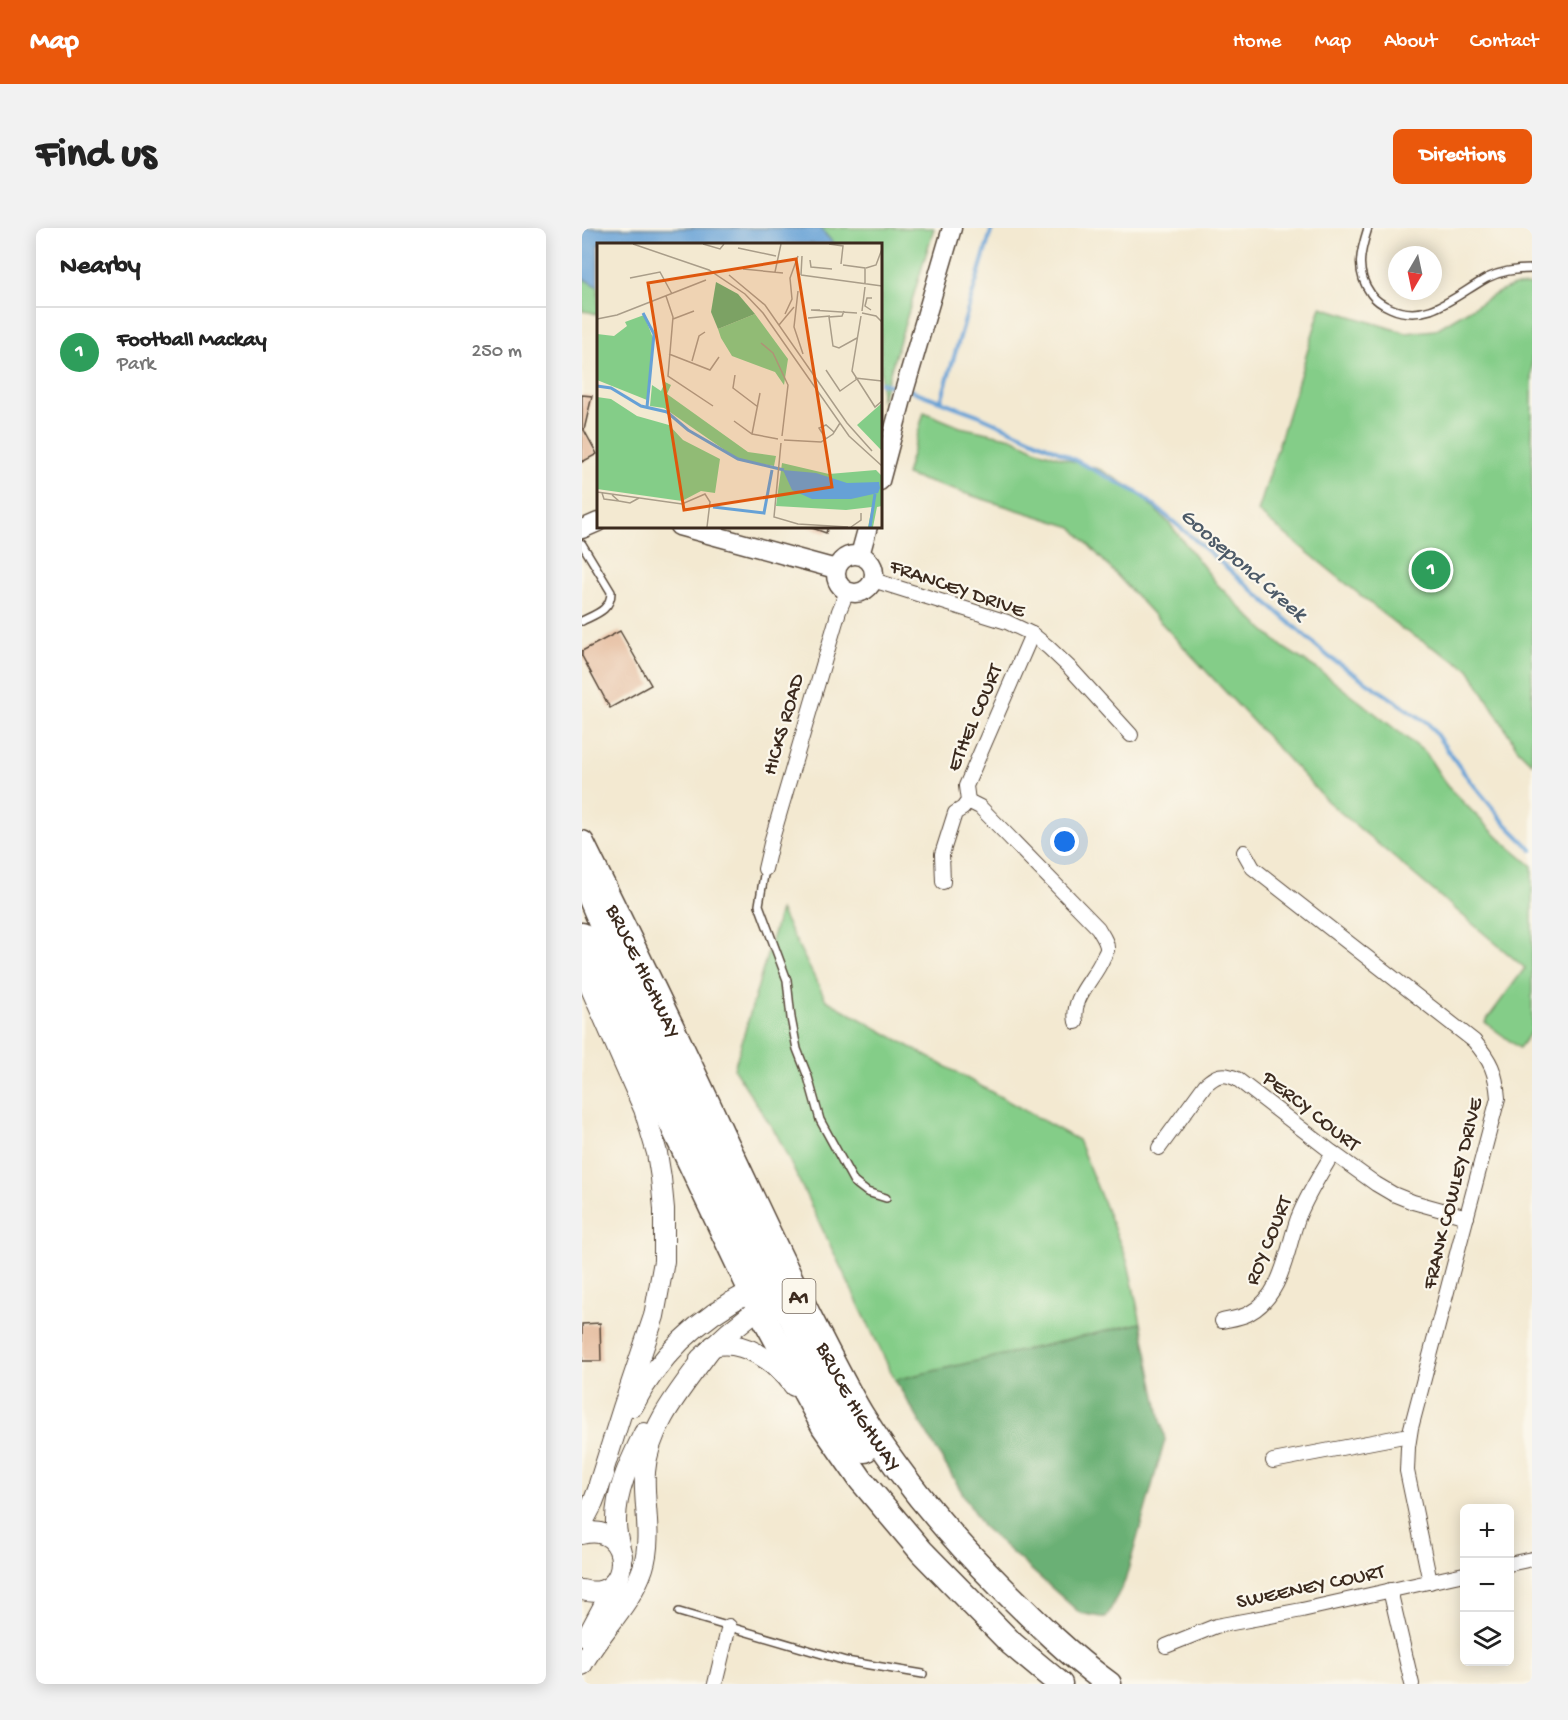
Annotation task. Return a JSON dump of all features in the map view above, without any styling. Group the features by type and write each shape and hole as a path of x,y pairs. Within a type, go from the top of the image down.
{"highway":[{"name":"BRUCE HIGHWAY","path":"582,843 794,1284 862,1416 934,1515 987,1573 1066,1651 1109,1684"},
{"path":"582,878 623,974 764,1271 769,1284 760,1297"},
{"name":"BRUCE HIGHWAY","path":"582,934 824,1427 861,1480 922,1552 1012,1644 1060,1684"},
{"path":"760,1297 776,1296 784,1307 848,1424 907,1505 1000,1598 1066,1651"}],"main road":[{"path":"582,968 644,1108 659,1166 665,1218 664,1260 654,1316 599,1484 590,1510 582,1524"},
{"path":"582,1647 613,1591 621,1564 616,1512 622,1486 633,1456 659,1407 675,1385 760,1297"},
{"path":"599,1484 634,1404 644,1385 663,1360 700,1323 723,1306 760,1297"},
{"path":"582,1665 633,1589 645,1559 648,1539 645,1472 651,1442 666,1414 711,1349 724,1344 738,1346 773,1364 786,1376 824,1427"},
{"path":"582,1534 596,1532 606,1535 617,1546 621,1564 614,1582 604,1589 593,1592 582,1590"}],"street":[{"path":"882,473 904,388 952,228"},
{"path":"582,529 597,522"},
{"path":"687,528 836,569"},
{"path":"860,555 867,528"},
{"path":"851,555 860,555 872,564 873,580 866,590 860,593 847,592 838,585 835,576 836,569 842,559 851,555"},
{"name":"FRANCEY DRIVE","path":"873,580 1007,622 1032,634 1070,668 1131,735"},
{"name":"HICKS ROAD","path":"765,869 835,622 847,592"},
{"name":"ETHEL COURT","path":"943,882 942,854 955,813 968,801 966,786 1032,634"},
{"path":"968,801 980,807 1098,928 1105,941 1107,950 1101,964 1074,1010 1076,1022"},
{"name":"FRANK COWLEY DRIVE","path":"1244,852 1253,868 1474,1041 1489,1060 1497,1080 1498,1098 1409,1435 1407,1472 1430,1582"},
{"name":"PERCY COURT","path":"1159,1148 1204,1085 1220,1069 1238,1079 1333,1154 1376,1184 1413,1202 1467,1217"},
{"name":"ROY COURT","path":"1222,1321 1249,1313 1264,1303 1276,1286 1311,1188 1333,1154"},
{"path":"1274,1461 1409,1435"},
{"path":"1514,1563 1532,1559"},
{"name":"SWEENEY COURT","path":"1166,1646 1216,1626 1302,1610 1460,1575"},
{"path":"1390,1590 1412,1684"},
{"path":"714,1684 729,1626"}],"lane":[{"path":"1368,228 1360,268 1364,282 1373,297 1384,306 1397,312 1413,314 1432,310 1494,275 1518,269 1532,269"},
{"path":"582,544 611,592 611,600 606,609 582,621"},
{"path":"765,869 759,905 788,980 791,1018 797,1049 808,1077 820,1120 854,1182 867,1192 885,1198"},
{"path":"679,1612 846,1661 923,1674"}],"green space":[{"path":"582,228 934,228 882,399 882,243 597,243 597,315 582,311"},
{"path":"1532,285 1532,763 1517,748 1469,669 1402,629 1258,512 1321,307 1406,333 1435,330 1499,292 1514,286"},
{"path":"924,412 960,427 1012,438 1037,450 1101,470 1135,490 1169,523 1217,584 1256,623 1284,648 1319,670 1426,753 1447,786 1500,839 1532,866 1532,1031 1519,1048 1485,1022 1525,968 1327,801 1072,527 906,475"},
{"path":"780,910 826,1000 1078,1140 1128,1263 1141,1323 895,1380 777,1135 734,1069"},
{"path":"1141,1323 1165,1440 1125,1581 1106,1618 1080,1613 982,1526 895,1380"}],"water":[{"path":"582,228 820,228 833,243 597,243 597,286 582,278"}],"building":[{"path":"582,395 592,396 584,430 597,454 582,462"},
{"path":"812,528 827,528 826,533"},
{"path":"620,631 651,685 610,708 582,656 582,651"},
{"path":"600,1323 601,1361 582,1361 582,1324"}],"waterway":[{"path":"941,401 992,228"},
{"name":"Goosepond Creek","path":"882,383 900,387"},
{"name":"Goosepond Creek","path":"910,390 978,415 1056,450 1140,494 1329,657 1428,723 1464,773 1505,823 1532,850"}],"place":[{"name":"Football Mackay","path":"1431,570"}]}
